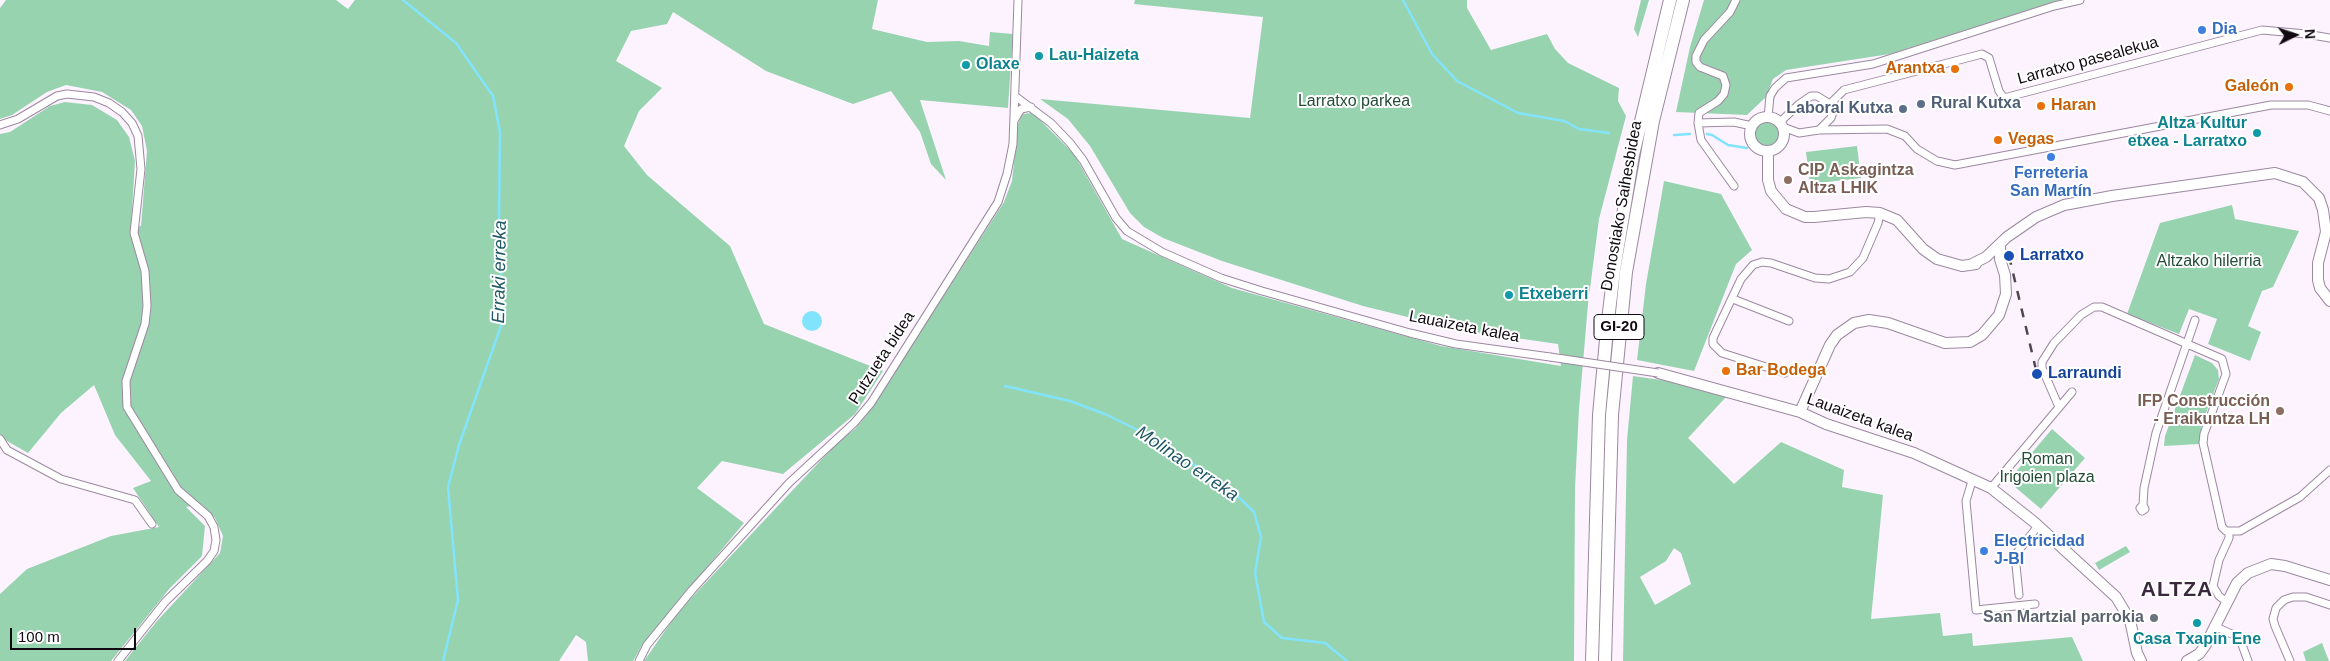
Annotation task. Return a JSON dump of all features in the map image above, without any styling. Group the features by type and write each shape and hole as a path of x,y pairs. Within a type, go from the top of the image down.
{"highway":[{"name":"Donostiako Saihesbidea","path":"1592,661 1599,415 1609,309 1632,155 1670,0"},
{"name":"Donostiako Saihesbidea","path":"1605,661 1612,415 1625,282 1639,191 1653,121 1683,0"}],"street":[{"name":"Putzueta bidea","path":"639,661 647,645 692,590 789,483 854,423 872,403 998,202 1007,174 1014,122 1018,0"},
{"path":"1734,186 1701,140 1698,123 1699,113 1718,101 1724,94 1726,85 1723,76 1700,67 1696,62 1696,56 1704,40 1730,12 1736,0"},
{"path":"1768,116 1770,96 1775,88 1786,78 1850,68 1889,59 2054,6 2080,0"},
{"name":"Larratxo pasealekua","path":"1830,104 1844,90 1982,54 1989,58 1999,91 2004,98 2256,32 2291,32 2330,38"},
{"path":"0,125 18,119 57,96 67,94 94,98 109,103 122,112 132,123 138,136 141,169 134,233 144,271 147,306 145,324 126,380 127,407 178,490 208,516 214,527 216,540 214,551 207,561 165,602 118,661"},
{"name":"Lauaizeta kalea","path":"1015,96 1051,123 1083,160 1116,218 1127,231 1162,252 1221,278 1410,333 1456,344 1658,373 1800,412 1826,424 1914,453 1991,488 2095,576 2124,607 2130,620 2137,653 2141,661"},
{"path":"1819,130 1831,118 1832,112 1830,104 1818,96 1811,96 1790,111 1782,125 1784,138 1778,147 1768,151 1757,147 1751,138 1752,126 1758,119 1768,116 1782,125 1799,132 1887,129 1898,132 1930,158 1944,164 1955,165 2271,105 2308,105 2330,111"},
{"path":"1014,122 1021,109 1031,107"},
{"path":"1698,123 1734,122 1752,126"},
{"path":"1768,151 1768,180 1772,191 1786,209 1805,217 1866,212 1880,213 1897,220 1930,255 1945,262 1970,265 1993,262 2002,267"},
{"path":"1970,265 1989,255 2000,244 2036,217 2064,205 2112,196 2275,173 2303,182 2318,198 2323,210 2326,232 2318,263 2318,280 2320,288 2330,301"},
{"path":"1786,373 1722,353 1713,344 1713,338 1733,299 1741,278 1747,271 1762,262 1771,262 1815,278 1829,279 1850,272 1863,258 1878,223 1880,213"},
{"path":"1800,412 1830,345 1837,335 1854,323 1869,320 1888,323 1945,343 1970,342 1982,335 1999,315 2004,303 2006,285 2000,244"},
{"path":"1945,262 1989,255 1998,260 2002,267"},
{"path":"1733,299 1789,321"},
{"path":"2059,408 2042,368 2042,362 2054,343 2087,310 2102,307 2186,344 2217,355 2222,359 2226,366 2226,374 2204,434 2203,442 2222,526 2229,533 2229,538 2219,560 2213,586 2219,596 2227,602"},
{"path":"2143,506 2144,488 2156,432 2195,320"},
{"path":"1991,488 2072,392"},
{"path":"0,439 8,450 61,479 135,500 152,524"},
{"path":"2229,533 2240,532 2300,497 2330,470"},
{"path":"1972,481 1966,501 1976,610 2035,604"},
{"path":"2020,595 2015,555 2038,526"},
{"path":"2187,661 2199,654 2216,627 2237,583 2248,573 2271,564 2285,566 2330,580"},
{"path":"2290,661 2275,626 2276,608 2284,600 2293,597 2306,597 2330,605"},
{"path":"2216,627 2234,634 2241,642 2248,661"}],"green space":[{"path":"6,0 336,0 348,9 355,0 878,0 872,29 927,42 959,41 989,46 990,32 1013,34 1008,108 920,100 946,180 931,164 920,132 891,91 853,104 766,71 673,12 667,24 631,31 616,61 662,88 639,111 624,146 647,175 730,246 764,324 883,371 855,414 783,474 722,461 697,488 744,523 642,645 633,661 588,661 586,642 576,635 559,661 125,661 157,621 220,553 223,536 215,518 201,504 186,507 205,526 202,556 170,588 111,661 0,661 0,594 27,569 111,536 159,527 133,488 151,481 115,435 94,385 61,413 28,453 0,437 0,134 10,132 50,106 65,102 92,105 117,120 129,137 135,161 131,227 141,226 147,151 142,126 131,110 102,92 66,85 47,92 12,115 0,119 0,8"},
{"name":"Larratxo parkea","path":"1135,0 1467,0 1467,8 1491,50 1547,34 1555,49 1568,63 1619,88 1618,101 1626,116 1599,219 1588,304 1579,409 1575,488 1574,661 644,661 678,612 838,442 855,429 866,416 1004,202 1012,181 1018,124 1022,114 1033,113 1074,154 1122,239 1232,288 1441,346 1561,366 1558,344 1460,330 1363,306 1222,261 1163,238 1144,227 1130,213 1090,146 1068,119 1040,99 1250,118 1263,17 1134,4"},
{"path":"1641,0 1649,0 1638,37 1634,29"},
{"path":"1704,0 2060,0 1890,54 1786,70 1773,79 1766,97 1747,115 1676,112 1690,47"},
{"path":"1767,122 1772,123 1778,129 1778,139 1772,145 1767,146 1762,145 1756,139 1755,134 1756,129 1762,123"},
{"path":"1857,146 1861,178 1810,184 1806,152"},
{"path":"1664,181 1721,194 1752,250 1736,264 1694,371 1637,360 1646,284"},
{"name":"Altzako hilerria","path":"2232,205 2235,219 2299,231 2273,287 2262,291 2248,326 2261,332 2250,361 2208,344 2217,319 2189,309 2179,334 2127,314 2160,223"},
{"path":"2195,355 2212,363 2218,370 2219,379 2202,423 2199,444 2164,446 2165,436"},
{"path":"1633,376 1689,384 1727,396 1688,438 1734,484 1781,442 1844,470 1842,487 1883,495 1871,619 1940,613 1943,636 1972,633 1973,646 2072,637 2083,661 1623,661 1627,440","holes":["1674,548 1681,553 1691,584 1655,605 1640,577 1666,561"]},
{"name":"Roman Irigoien plaza","path":"2052,429 2085,458 2041,509 2008,481"},
{"path":"2126,546 2130,552 2099,570 2095,563"},
{"path":"2322,643 2329,661 2306,661 2303,652"}],"water":[{"path":"812,311 819,314 822,321 819,328 812,331 805,328 802,321 805,314"}],"waterway":[{"name":"Erraki erreka","path":"403,0 456,43 493,96 500,132 499,218 502,323 459,445 448,487 458,600 443,661"},
{"path":"1403,0 1432,54 1457,81 1518,113 1564,121 1579,129 1609,133"},
{"path":"1674,135 1690,134"},
{"path":"1707,134 1728,145 1747,148"},
{"name":"Molinao erreka","path":"1005,386 1070,401 1105,414 1150,436 1227,486 1254,512 1261,537 1255,573 1264,622 1282,638 1325,643 1347,661"}],"railway":[{"path":"2009,256 2037,374"}],"place":[{"name":"Dia","path":"2202,30"},
{"name":"Lau-Haizeta","path":"1039,56"},
{"name":"Olaxe","path":"966,65"},
{"name":"Arantxa","path":"1955,69"},
{"name":"Galeón","path":"2289,87"},
{"name":"Rural Kutxa","path":"1921,104"},
{"name":"Haran","path":"2041,106"},
{"name":"Laboral Kutxa","path":"1903,109"},
{"name":"Altza Kultur etxea - Larratxo","path":"2257,133"},
{"name":"Vegas","path":"1998,140"},
{"name":"Ferreteria San Martín","path":"2051,157"},
{"name":"CIP Askagintza Altza LHIK","path":"1788,180"},
{"name":"Larratxo","path":"2009,256"},
{"name":"Etxeberri","path":"1509,295"},
{"name":"Bar Bodega","path":"1726,371"},
{"name":"Larraundi","path":"2037,374"},
{"name":"IFP Construcción - Eraikuntza LH","path":"2280,411"},
{"name":"Electricidad J-BI","path":"1984,551"},
{"name":"San Martzial parrokia","path":"2154,618"},
{"name":"Casa Txapin Ene","path":"2197,623"}],"district":[{"name":"ALTZA","path":"2177,590"}]}
